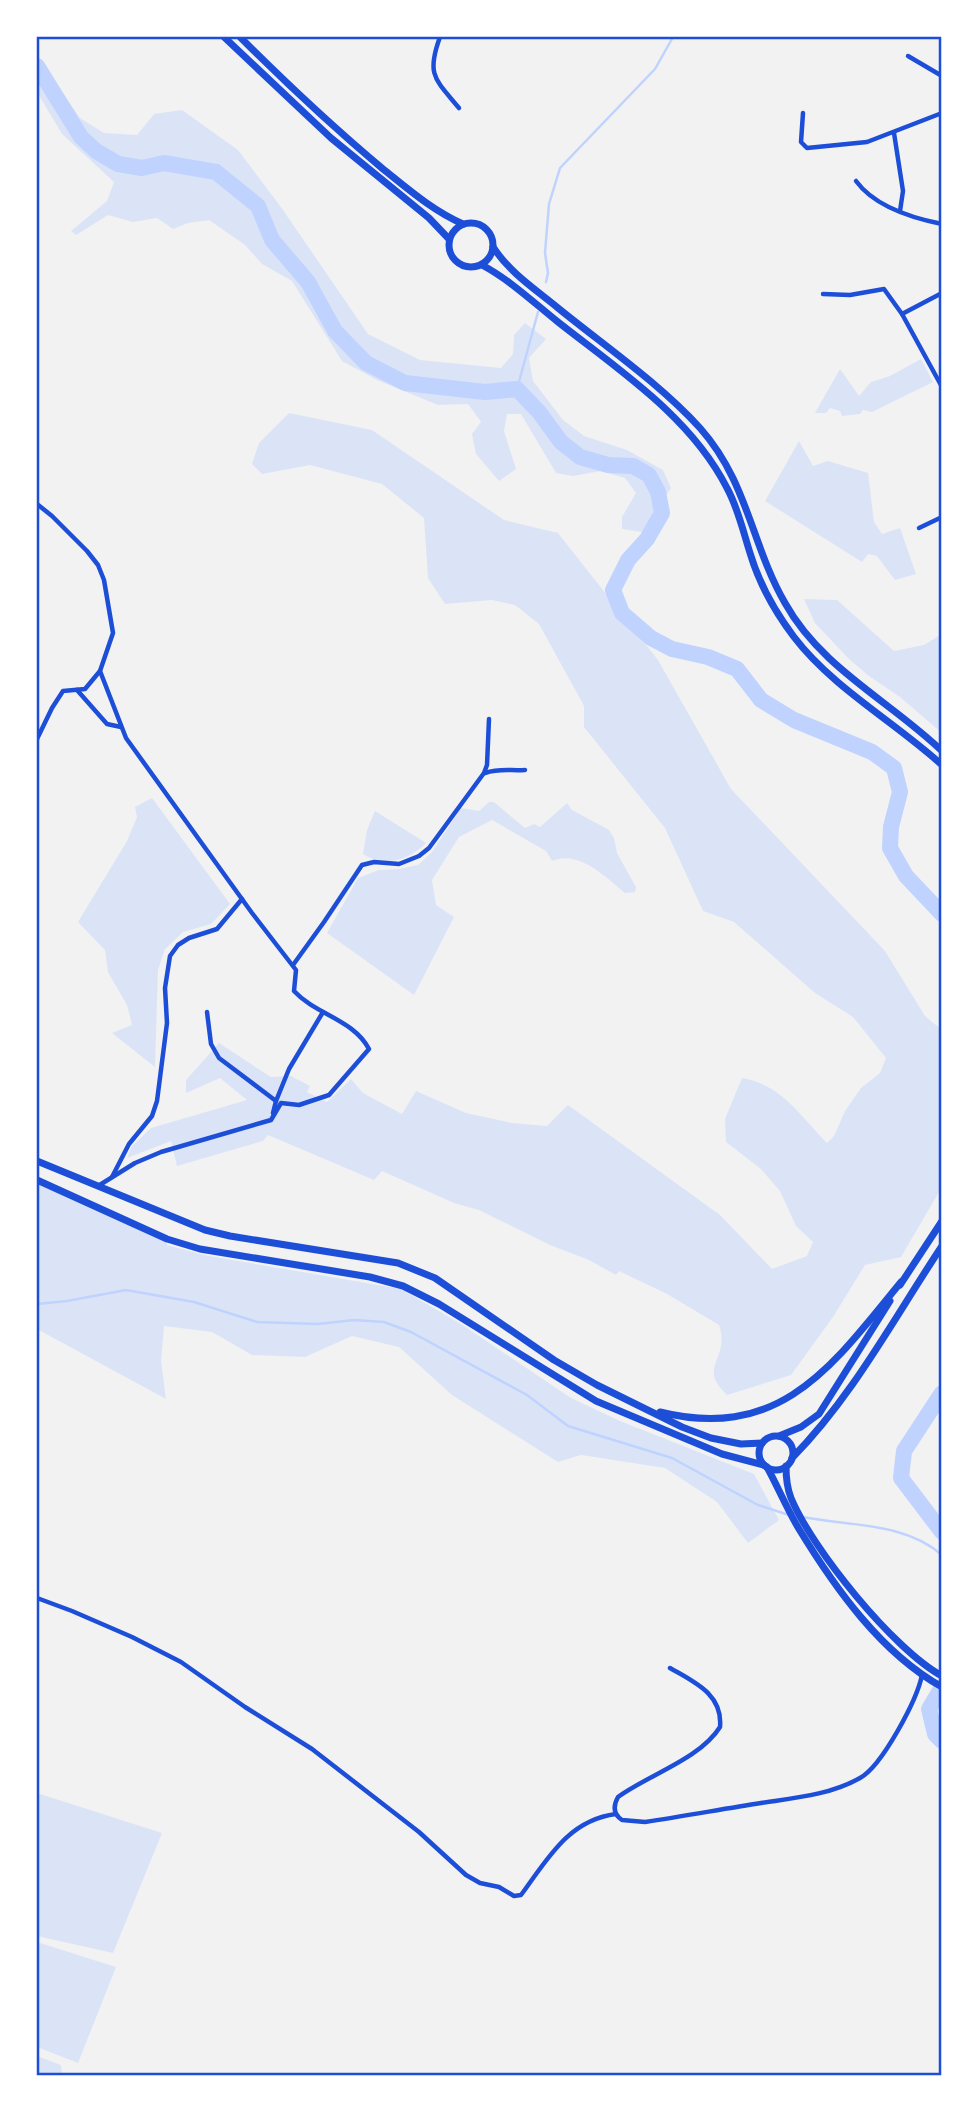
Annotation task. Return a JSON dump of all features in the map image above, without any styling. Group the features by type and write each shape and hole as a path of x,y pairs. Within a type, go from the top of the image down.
{"highway":[{"path":"224,37 331,138 429,218 449,239"},
{"path":"240,37 354,145 429,205 463,224 477,224 485,228 491,236 493,247 508,267 669,398 701,429 736,483 774,581 785,604 808,636 840,669 942,751"},
{"path":"463,224 454,230 449,239 450,255 457,263 466,267 482,265 493,247"},
{"path":"482,265 502,277 584,342 687,430 710,458 728,489 763,587 795,639 838,681 942,765"},
{"path":"37,1161 205,1230 398,1263 435,1278 562,1365 682,1427 719,1440 741,1444 762,1443"},
{"path":"37,1180 167,1238 200,1249 403,1286 439,1304 596,1401 722,1454 776,1469 786,1466 823,1425 853,1384 942,1246"},
{"path":"942,1221 819,1413 801,1427 769,1437 762,1443 759,1455 831,1575 866,1621 891,1649 922,1675 942,1687"},
{"path":"645,1408 687,1418 715,1420 743,1416 771,1406 799,1391 836,1361 901,1282"},
{"path":"779,1436 789,1442 792,1458"},
{"path":"786,1466 791,1506"},
{"path":"803,1526 875,1617 918,1661 940,1675"}],"street":[{"path":"440,37 432,69 440,86 459,108"},
{"path":"908,56 942,76"},
{"path":"803,113 801,142 807,148 867,142 942,113"},
{"path":"894,133 903,191 900,211"},
{"path":"856,181 878,201 916,219 942,224"},
{"path":"822,294 850,295 884,289 902,314 942,387"},
{"path":"902,314 942,293"},
{"path":"37,504 72,534 97,565 104,580 113,633 100,671 85,689 63,691 37,739"},
{"path":"919,528 942,517"},
{"path":"97,1186 135,1163 161,1152 271,1120 281,1103 299,1105 329,1095 369,1049 363,1037 302,999 294,991 296,970 293,965 126,738 100,671"},
{"path":"77,690 107,724 122,727"},
{"path":"293,965 362,865 374,862 399,864 419,856 429,848 484,773 487,765 489,719"},
{"path":"484,773 507,768 514,771 525,770"},
{"path":"111,1179 129,1144 147,1123 157,1101 167,1023 165,988 170,956 178,945 189,938 217,929 242,899"},
{"path":"207,1012 211,1044 219,1058 276,1101"},
{"path":"271,1120 276,1101 297,1054 323,1012"},
{"path":"37,1598 132,1636 181,1662 312,1749 419,1832 457,1868 484,1885 499,1887 514,1896 521,1895 547,1858 568,1836 586,1823 616,1814"},
{"path":"670,1668 712,1695 719,1708 720,1727 694,1752 618,1797 614,1804 616,1814 630,1823 825,1792 861,1778 877,1763 918,1694 922,1675"}],"shaded area":[{"path":"37,56 80,118 104,133 137,135 154,114 182,110 238,150 283,210 368,334 420,360 501,368 513,354 514,335 525,323 546,339 529,358 533,381 563,420 584,436 627,450 663,470 671,488 642,532 622,529 622,517 636,493 625,478 601,471 573,476 556,473 521,414 507,414 504,431 516,469 499,481 476,454 472,434 481,422 468,404 438,405 377,380 342,361 292,281 262,264 245,245 209,220 188,223 173,229 157,218 133,222 108,215 76,235 71,231 107,201 114,182 62,134 37,92"},
{"path":"921,359 933,382 872,412 863,410 860,414 842,416 840,411 830,408 826,413 815,413 840,369 859,396 871,382 890,376"},
{"path":"289,413 372,430 504,520 558,533 658,660 731,789 885,951 925,1016 942,1030 942,1187 901,1257 865,1265 833,1317 791,1375 727,1395 714,1377 722,1337 719,1325 667,1294 619,1271 616,1275 479,1210 454,1203 382,1171 374,1180 268,1135 263,1141 177,1166 171,1141 127,1158 132,1146 151,1128 247,1100 220,1078 186,1093 186,1080 219,1043 271,1077 291,1076 310,1086 307,1092 327,1102 351,1079 363,1093 402,1114 416,1091 466,1113 512,1123 547,1126 568,1105 720,1215 772,1269 807,1256 813,1242 796,1226 780,1191 761,1169 726,1142 725,1119 742,1078 768,1087 779,1095 799,1112 827,1143 834,1136 845,1111 861,1088 880,1073 886,1058 853,1017 815,993 734,922 703,911 665,828 584,727 584,706 539,624 515,605 492,600 445,604 428,578 424,518 382,484 310,465 262,474 252,464 259,443"},
{"path":"799,441 813,466 828,461 868,473 874,522 882,534 900,528 916,574 895,580 877,556 868,554 862,562 765,501"},
{"path":"804,599 837,600 894,651 924,645 942,634 942,733 849,659 815,623"},
{"path":"152,798 230,904 211,924 183,932 165,949 158,970 155,1067 112,1033 132,1025 127,1005 108,972 105,950 78,922 127,841 137,817 135,807"},
{"path":"489,802 494,802 525,828 534,824 540,827 567,803 572,810 609,830 617,853 636,887 635,892 625,893 591,866 581,862 572,859 552,861 546,851 492,820 459,837 432,880 436,905 454,917 414,995 327,933 358,878 379,870 418,865 432,852 461,808 479,811"},
{"path":"375,811 426,843 412,854 396,860 380,861 363,854 367,830"},
{"path":"37,1180 167,1239 167,1245 204,1255 401,1289 461,1324 571,1398 620,1421 754,1474 779,1520 748,1543 717,1502 665,1468 581,1455 558,1462 452,1395 399,1347 352,1336 305,1357 252,1355 212,1332 164,1326 161,1361 166,1399 37,1329"},
{"path":"37,1793 162,1833 113,1953 37,1936"},
{"path":"37,1942 116,1967 78,2063 37,2047"},
{"path":"37,2056 61,2065 62,2075 37,2075"}],"waterway":[{"path":"546,282 548,273 545,253 549,204 560,168 655,69 673,37"},
{"path":"37,66 81,137 96,151 118,164 142,168 164,163 216,172 258,206 272,240 308,282 335,331 366,363 405,383 485,392 517,389 539,412 561,442 580,457 608,465 633,466 649,475 658,492 662,513 647,539 628,560 613,590 622,613 651,638 672,649 708,657 737,669 761,700 794,720 872,752 894,768 900,792 891,827 890,848 906,876 942,914"},
{"path":"517,389 538,312"},
{"path":"37,1304 126,1290 194,1302 257,1322 384,1322 411,1332 527,1395 568,1426 672,1458 758,1505 789,1515"},
{"path":"942,1393 904,1451 901,1478 942,1532"},
{"path":"803,1517 894,1531 911,1536 942,1555"},
{"path":"942,1687 929,1709 935,1734 942,1741"}]}
